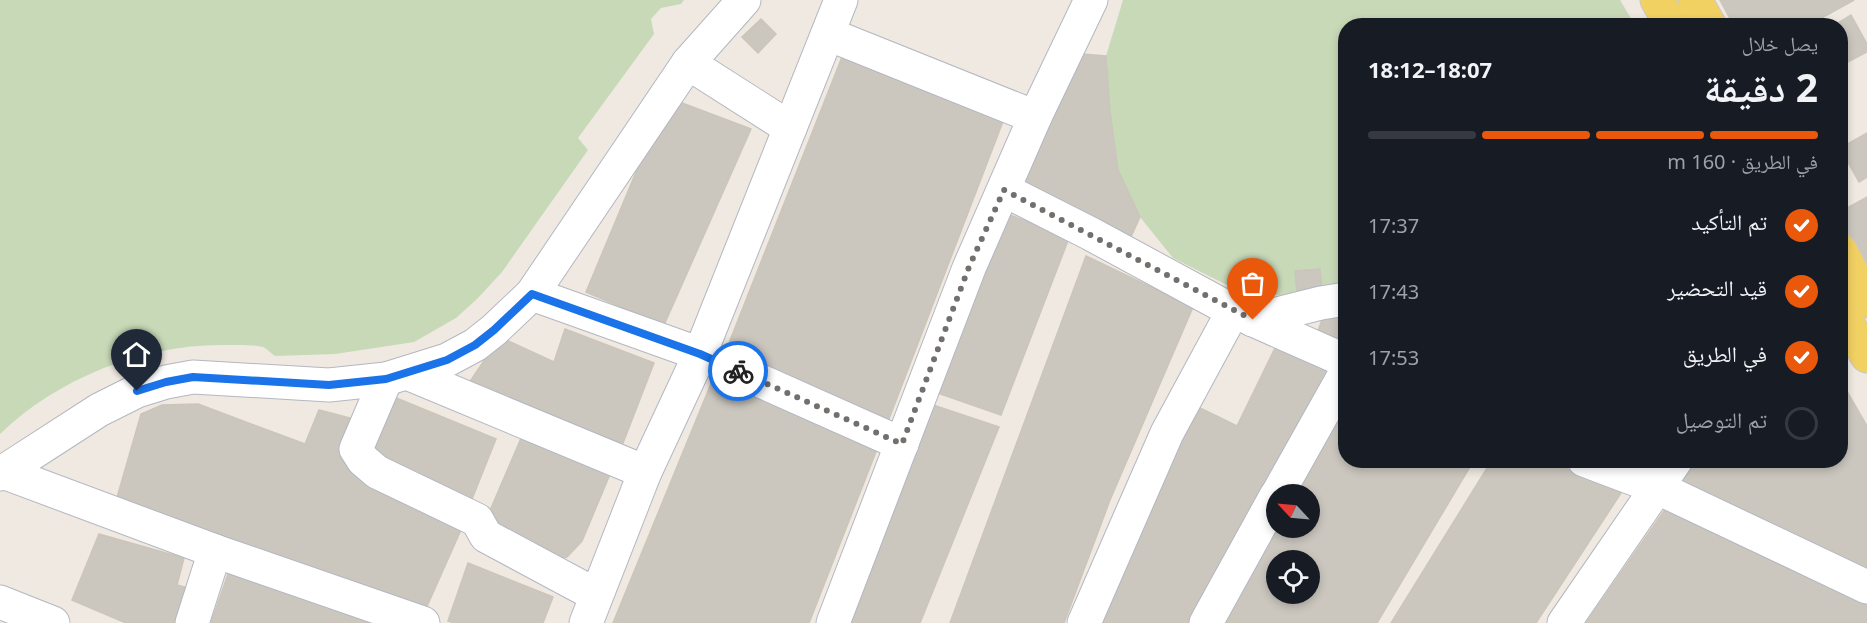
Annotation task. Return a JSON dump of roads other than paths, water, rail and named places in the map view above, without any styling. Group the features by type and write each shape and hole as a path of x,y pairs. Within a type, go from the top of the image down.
{"main road":[{"path":"1657,0 1667,18"},
{"path":"1695,0 1705,18"},
{"path":"1848,265 1867,301"},
{"path":"1848,324 1867,356"}],"street":[{"path":"2,473 99,410 137,391 166,382 193,377 329,385 397,376 447,360 475,345 532,294 688,63 744,0"},
{"path":"397,376 356,449 368,465 377,472 477,520 486,536 591,609 645,472 700,354 841,0"},
{"path":"833,623 969,267 1035,117 1090,0"},
{"path":"828,34 1035,117"},
{"path":"688,63 790,128"},
{"path":"1004,190 1243,316 1338,358"},
{"path":"532,294 700,354 902,444"},
{"path":"1084,623 1167,433 1243,316 1338,300"},
{"path":"397,376 645,472"},
{"path":"1284,484 1338,386"},
{"path":"1605,468 1658,488 1867,587"},
{"path":"1564,623 1671,468"},
{"path":"2,473 215,551 423,623"},
{"path":"1206,623 1266,516"},
{"path":"192,623 215,551"},
{"path":"0,602 53,623"}]}
